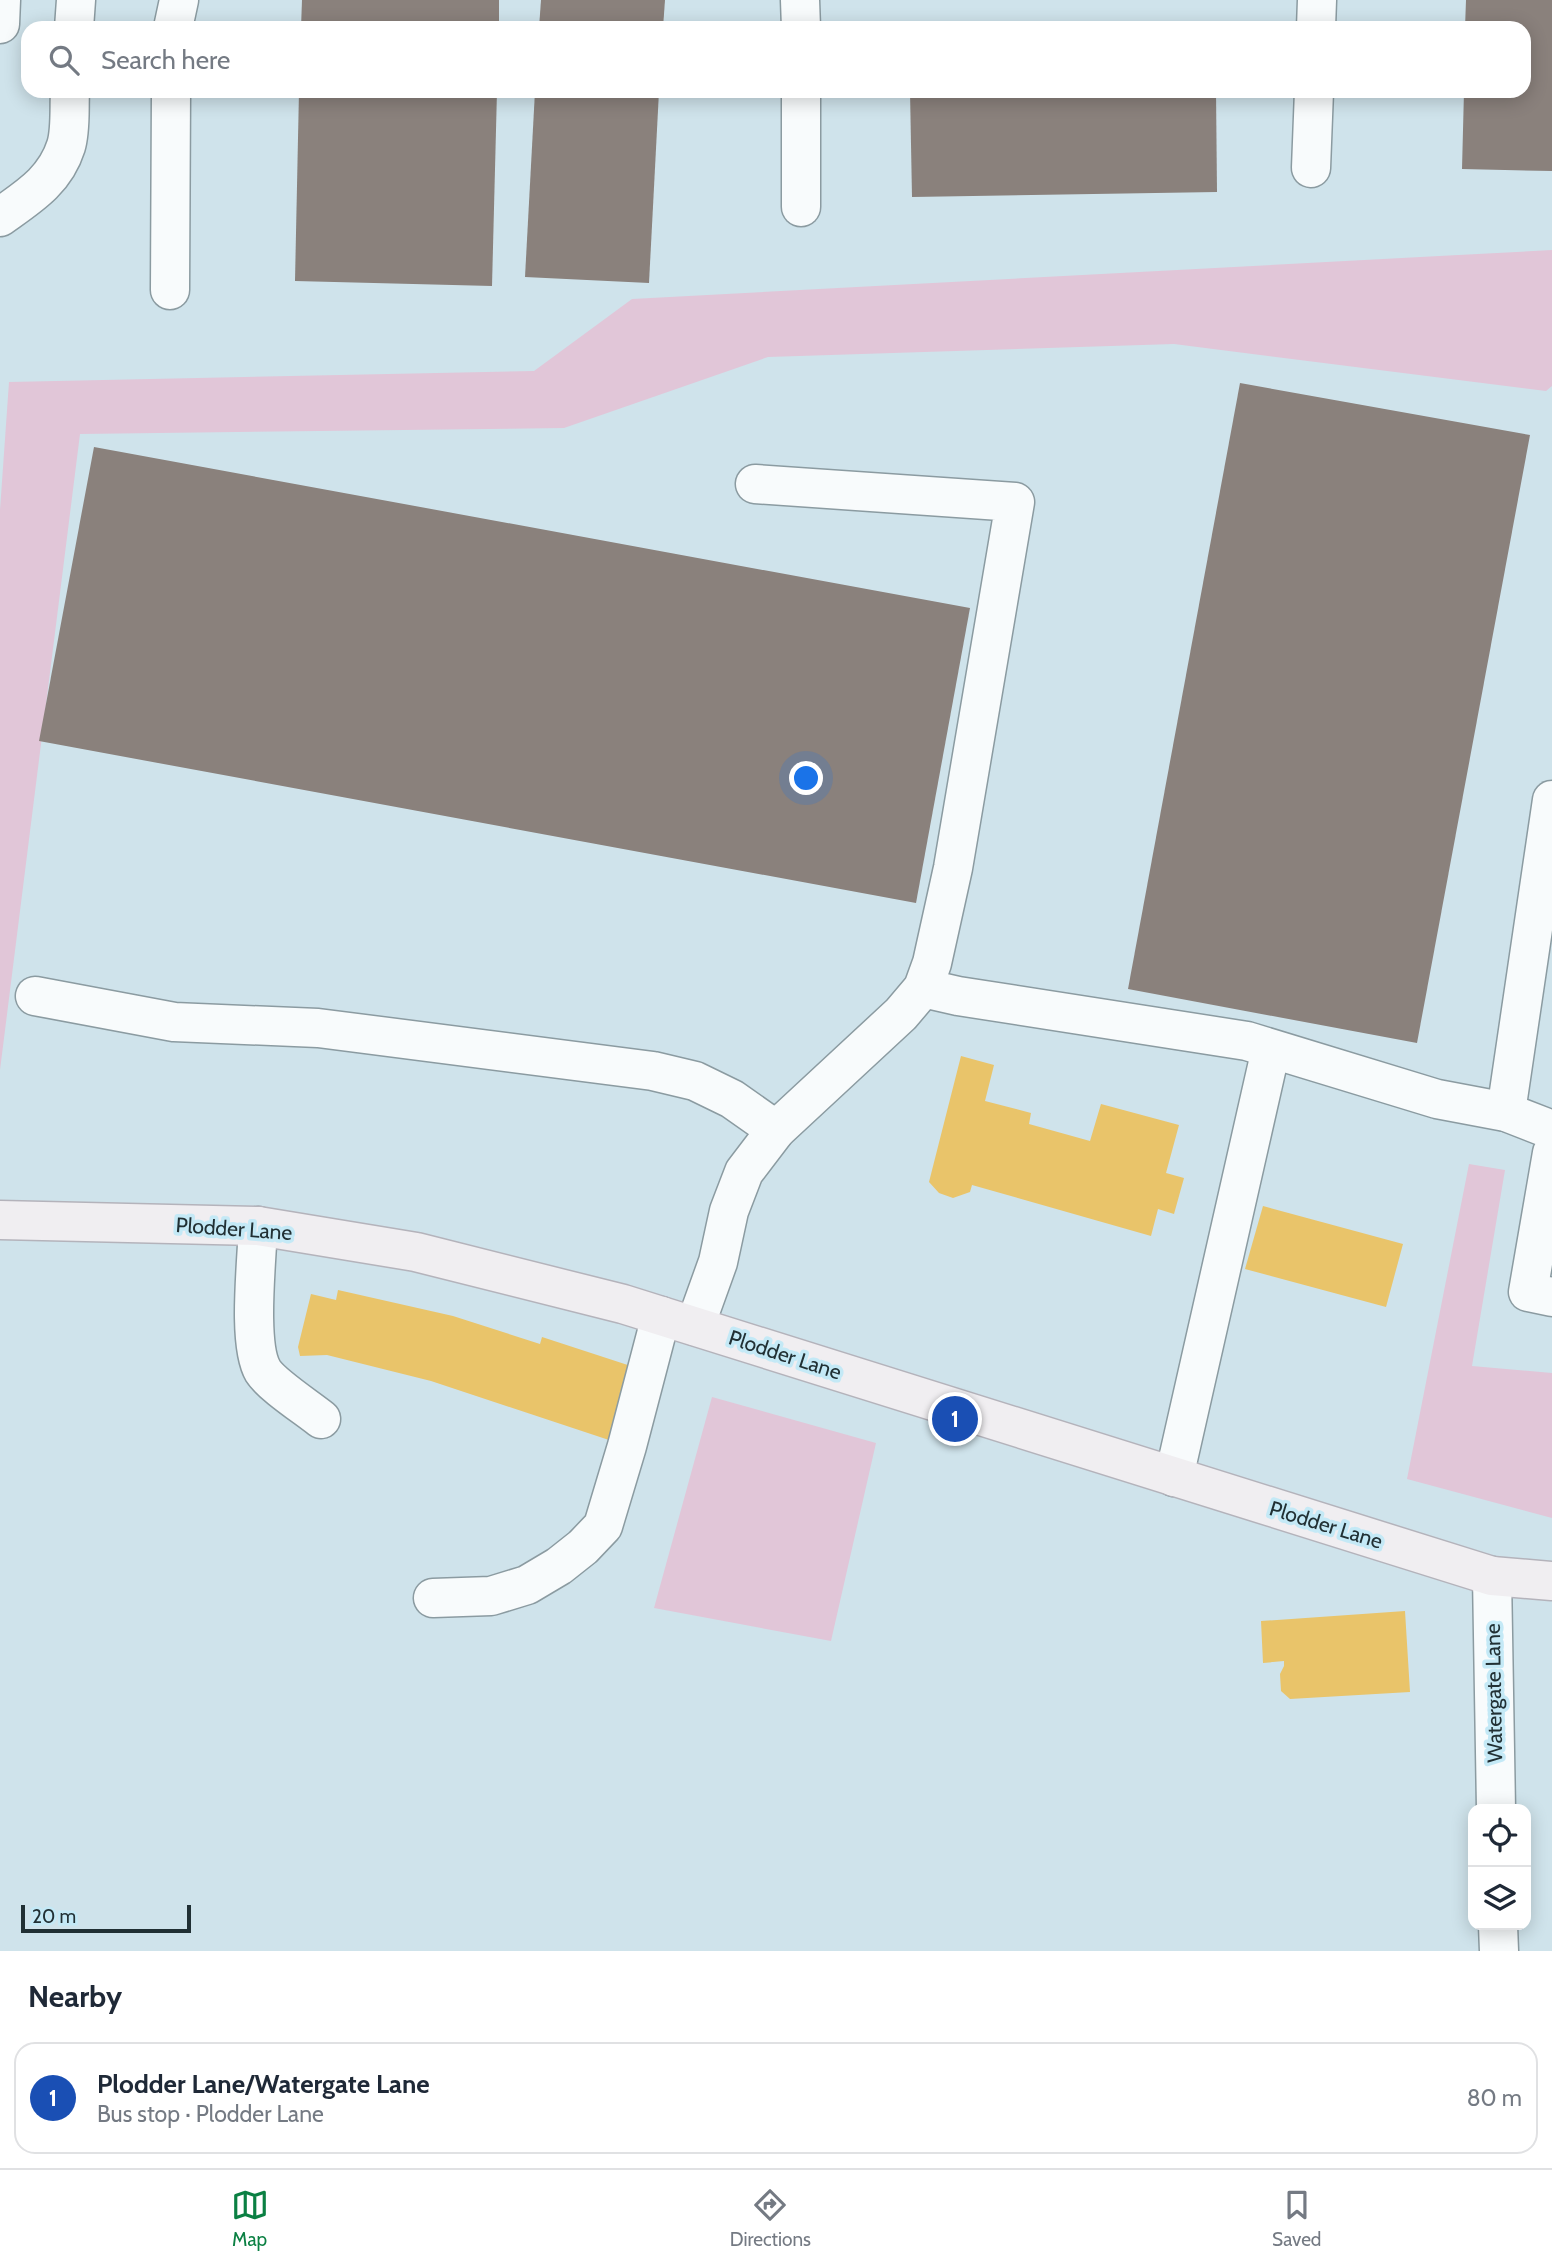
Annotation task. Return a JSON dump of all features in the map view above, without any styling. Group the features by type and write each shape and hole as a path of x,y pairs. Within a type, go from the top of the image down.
{"main road":[{"name":"Plodder Lane","path":"0,1220 258,1226 416,1252 623,1304 1492,1576 1552,1581"}],"street":[{"path":"0,24 1,0"},
{"path":"74,21 76,0"},
{"path":"174,21 179,0"},
{"path":"800,0 800,21"},
{"path":"1316,21 1317,0"},
{"path":"0,217 43,186 55,170 67,145 70,98"},
{"path":"170,290 171,98"},
{"path":"801,98 802,207"},
{"path":"1311,168 1314,98"},
{"path":"433,1598 491,1596 527,1585 559,1566 603,1526 634,1423 678,1321 718,1262 729,1211 744,1172 776,1130 901,1014 923,988 932,963 953,868 1015,502 755,484"},
{"path":"1506,1112 1550,824"},
{"path":"923,988 1247,1041 1437,1099 1506,1112 1552,1129"},
{"path":"35,996 174,1022 318,1028 653,1070 695,1081 732,1099 776,1130"},
{"path":"1174,1477 1271,1049"},
{"path":"1552,1153 1528,1292 1552,1297"},
{"path":"258,1226 255,1324 257,1358 264,1373 321,1419"},
{"name":"Watergate Lane","path":"1492,1576 1496,1804"},
{"path":"1498,1930 1499,1951"}],"shaded area":[{"path":"1552,250 1552,386 1546,391 1174,344 768,357 564,428 80,434 0,1070 0,510 9,382 534,371 632,299"},
{"path":"1469,1164 1505,1170 1472,1366 1552,1373 1552,1518 1407,1479"},
{"path":"712,1397 876,1443 831,1641 654,1608"}],"building: Homes":[{"path":"961,1056 994,1065 985,1101 1031,1113 1029,1124 1090,1141 1101,1104 1179,1125 1166,1173 1184,1178 1174,1214 1158,1209 1151,1236 972,1185 970,1192 953,1198 939,1193 929,1182"},
{"path":"1263,1206 1403,1244 1386,1307 1245,1269"},
{"path":"338,1290 453,1316 540,1344 542,1337 640,1369 615,1442 431,1381 327,1355 300,1356 298,1347 311,1294 336,1300"},
{"path":"1405,1611 1410,1692 1290,1699 1281,1691 1280,1674 1284,1661 1263,1663 1261,1621"}],"building: Industry":[{"path":"302,0 499,0 499,21 301,21"},
{"path":"541,0 665,0 664,21 540,21"},
{"path":"1466,0 1552,0 1552,171 1462,169 1464,98 1531,98 1531,21 1465,21"},
{"path":"299,98 497,98 492,286 295,281"},
{"path":"535,98 659,98 649,283 525,277"},
{"path":"910,98 1216,98 1217,192 912,197"},
{"path":"1240,383 1530,435 1417,1043 1128,989"},
{"path":"94,447 970,608 916,903 39,741"}],"place":[{"name":"Plodder Lane/Watergate Lane","path":"955,1419"}]}
